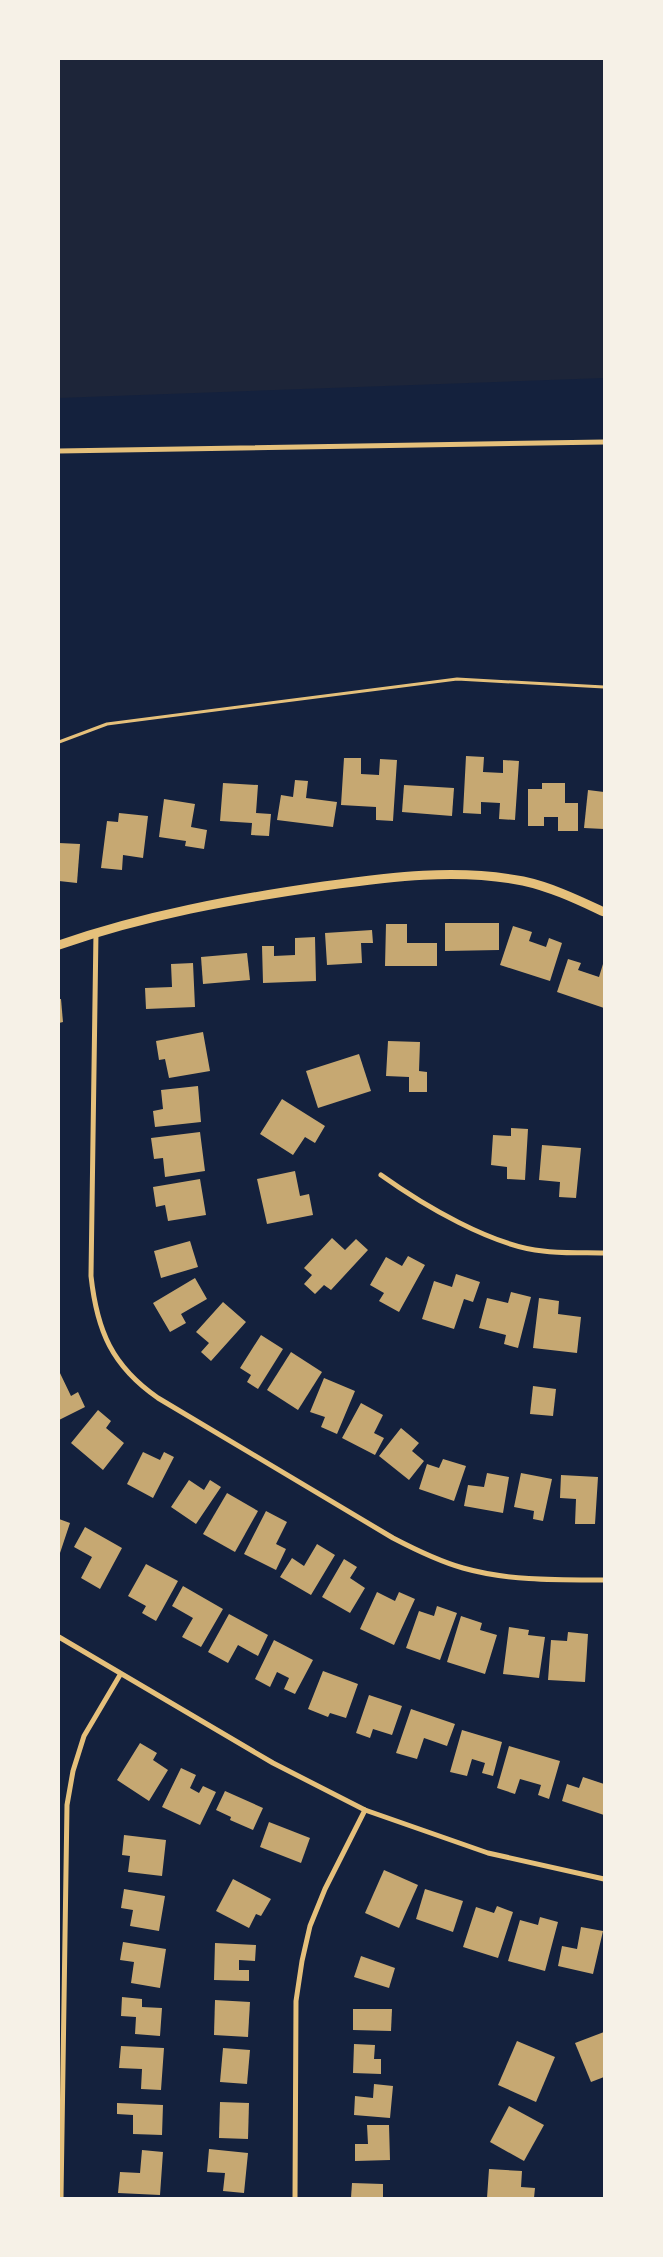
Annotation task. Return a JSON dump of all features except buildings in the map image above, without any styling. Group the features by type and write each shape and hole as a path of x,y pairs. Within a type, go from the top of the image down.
{"street":[{"path":"59,451 604,442"},
{"path":"59,945 96,932 244,898 382,878 429,874 492,877 524,882 553,890 604,912"},
{"path":"96,932 90,1276 99,1326 108,1346 122,1366 137,1384 158,1398 393,1538 428,1556 464,1569 503,1576 542,1580 604,1580"},
{"path":"382,1175 418,1201 517,1246 543,1252 604,1253"},
{"path":"59,1637 273,1763 365,1810 488,1854 604,1879"},
{"path":"61,2198 68,1805 73,1771 84,1736 120,1674"},
{"path":"295,2198 296,2001 302,1961 310,1926 325,1889 365,1810"}],"path":[{"path":"59,742 107,724 457,679 604,687"}],"shaded area":[{"path":"59,59 604,59 604,378 59,398"}]}
